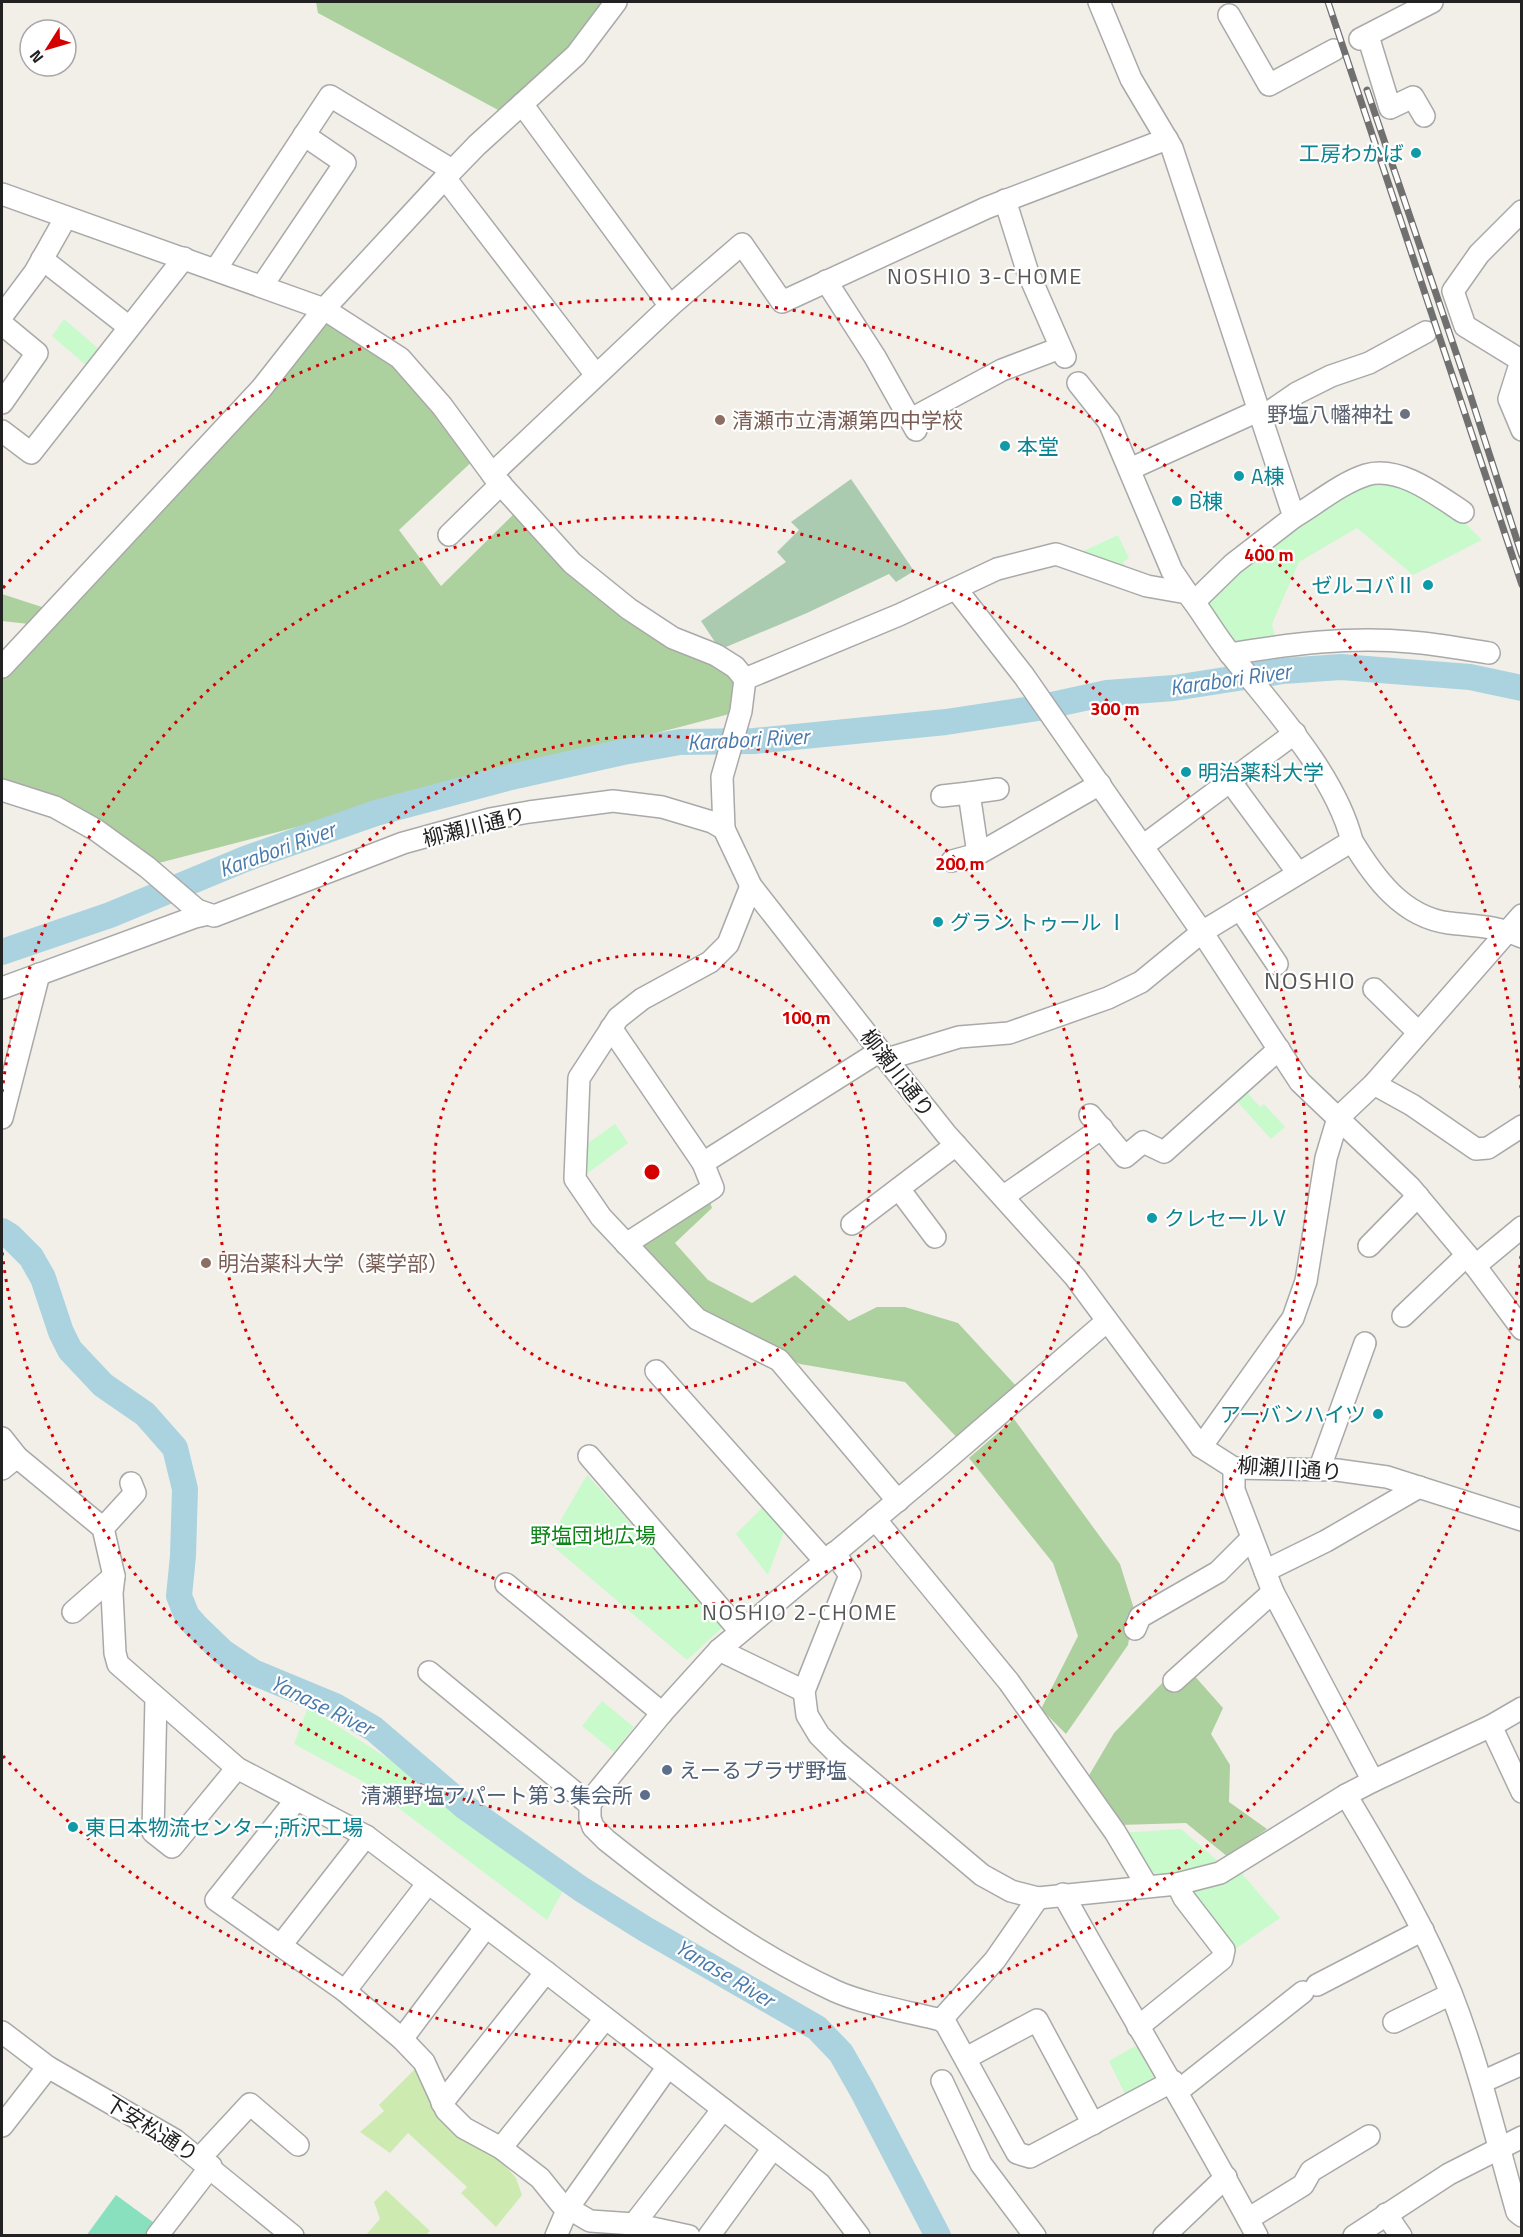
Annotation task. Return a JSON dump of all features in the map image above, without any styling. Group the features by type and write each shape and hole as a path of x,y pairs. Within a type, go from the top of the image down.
{"street":[{"path":"2,667 261,389 324,309 448,174 576,55 616,2"},
{"path":"1099,2 1131,79 1169,143 1294,517"},
{"path":"1424,116 1413,97 1390,108 1364,37 1432,2"},
{"path":"1229,15 1269,85 1334,50"},
{"path":"216,269 330,96 448,174 596,375"},
{"path":"522,104 670,306"},
{"path":"262,286 345,163 304,135"},
{"path":"449,535 496,479 596,375 670,306 742,244 782,302 1005,200 1169,143"},
{"path":"2,194 324,309 400,358 442,406 496,479 572,563 629,609 673,638 716,655 735,667 745,679 741,711 722,777 724,829"},
{"path":"826,281 875,357 914,424 1002,370 1063,352 1028,270 1005,200"},
{"path":"1521,211 1479,254 1453,291 1465,326 1521,361 1509,399 1521,430"},
{"path":"2,316 42,259 66,217"},
{"path":"2,431 31,453 184,258"},
{"path":"42,259 129,327"},
{"path":"2,324 38,353 2,403"},
{"path":"1130,469 1261,413 1331,376 1369,363 1426,332"},
{"path":"1078,383 1109,422 1172,571 1232,656 1295,733 1346,818 1352,841 1373,877 1389,894 1419,912 1446,922 1480,924 1514,934"},
{"path":"1191,598 1294,517 1366,475 1385,474 1420,486 1463,512"},
{"path":"745,679 956,589 997,568 1056,554 1147,586 1191,598"},
{"path":"956,589 1025,679 1100,784 1202,932 1300,1082 1371,1147 1418,1196 1471,1260 1521,1329"},
{"path":"1232,656 1331,641 1371,640 1411,642 1489,653"},
{"path":"1143,846 1295,733"},
{"path":"1230,781 1298,873"},
{"path":"952,861 978,854 1100,784"},
{"path":"942,796 998,789"},
{"path":"2,790 55,807 96,830 147,867 202,912"},
{"path":"969,794 978,854"},
{"name":"柳瀬川通り","path":"2,988 202,912 214,916 403,843 490,819 557,807 613,801 662,807 712,822 724,829 752,886 883,1055 956,1145 1075,1277 1201,1447 1234,1468 1319,1470 1387,1478 1521,1520"},
{"path":"704,1163 883,1055 959,1038 1010,1033 1108,998 1141,982 1202,932 1352,841"},
{"path":"752,886 728,944 710,962 642,999 618,1018 579,1078 575,1179 601,1217 697,1319 778,1360 898,1501"},
{"path":"1240,909 1277,964"},
{"path":"1201,1447 1293,1318 1306,1281 1326,1158 1338,1118 1374,1084 1418,1032 1514,934 1521,915"},
{"path":"2,1118 4,1094 39,974"},
{"path":"1374,988 1418,1032"},
{"path":"610,1028 704,1163 713,1188 626,1244"},
{"path":"1004,1196 1096,1122 1125,1158 1143,1142 1164,1152 1279,1049"},
{"path":"1374,1084 1412,1105 1476,1149 1488,1148 1521,1126"},
{"path":"852,1224 956,1145"},
{"path":"898,1189 935,1237"},
{"path":"1369,1246 1418,1196"},
{"path":"1404,1317 1471,1260 1521,1227"},
{"path":"1107,1322 898,1501 718,1650 662,1713 600,1789 590,1805 593,1827 694,1910 753,1946 837,1992 941,2020 946,2024 966,2058 1017,2152 1030,2157 1093,2124 1175,2086 1310,1989 1423,1930"},
{"path":"1319,1470 1365,1343"},
{"path":"656,1371 830,1557 850,1575 804,1691 807,1715 819,1735 834,1751 982,1875 1011,1891 1038,1898 1177,1884 1220,1873 1347,1795 1491,1726 1521,1708"},
{"path":"2,1438 9,1463 103,1528 114,1576 114,1629 118,1665 237,1768 366,1836 546,1972 667,2068 820,2184 859,2235"},
{"path":"589,1456 740,1630"},
{"path":"1234,1468 1234,1490 1273,1592 1373,1782"},
{"path":"103,1528 135,1493 131,1483"},
{"path":"1265,1571 1326,1541 1419,1487"},
{"path":"874,1519 1009,1682 1115,1832 1147,1886"},
{"path":"1135,1629 1140,1617 1218,1572 1252,1538"},
{"path":"73,1612 114,1576"},
{"path":"506,1584 662,1713"},
{"path":"1174,1682 1273,1592"},
{"path":"718,1650 804,1691"},
{"path":"429,1672 590,1805"},
{"path":"156,1698 153,1832 172,1847 237,1768"},
{"path":"1491,1726 1521,1792"},
{"path":"1347,1795 1423,1930 1451,1994 1482,2082 1517,2212 1521,2216"},
{"path":"296,1800 216,1900 345,1991 402,2039 424,2062 446,2110 464,2128 501,2148 540,2178 561,2204 590,2221 634,2224 689,2235"},
{"path":"281,1945 366,1836"},
{"path":"345,1991 428,1883"},
{"path":"1138,2028 1222,1959 1224,1950 1184,1898 1177,1884"},
{"path":"1063,1894 1138,2028 1175,2086 1253,2227 1303,2185 1311,2171 1369,2136"},
{"path":"941,2020 995,1960 1038,1898"},
{"path":"402,2039 486,1928"},
{"path":"442,2103 546,1972"},
{"path":"1394,2022 1451,1994"},
{"path":"501,2148 605,2019"},
{"path":"966,2058 1037,2020 1093,2124"},
{"name":"下安松通り","path":"2,2032 48,2067 145,2120 206,2162 293,2235"},
{"path":"1482,2082 1521,2064"},
{"path":"2,2126 48,2067"},
{"path":"556,2235 568,2208 667,2068"},
{"path":"942,2081 981,2164 1035,2235"},
{"path":"157,2235 206,2162 250,2104 298,2145"},
{"path":"634,2224 723,2109"},
{"path":"1354,2235 1449,2174 1521,2137"},
{"path":"709,2235 772,2148"},
{"path":"1164,2235 1226,2177"},
{"path":"1386,2214 1401,2235"}],"green space":[{"path":"316,2 616,2 594,33 500,111 318,13"},
{"path":"324,309 400,358 478,456 399,530 441,586 521,507 572,563 735,667 741,711 155,864 2,790 2,667"},
{"path":"64,319 107,356 94,372 52,336"},
{"path":"1385,474 1459,517 1482,540 1413,575 1357,528 1299,562 1272,624 1278,647 1230,654 1194,602 1281,524"},
{"path":"851,479 914,571 896,582 889,574 807,613 726,647 715,642 701,621 786,562 777,552 799,530 791,522"},
{"path":"1118,535 1129,558 1123,562 1129,573 1075,555"},
{"path":"2,594 45,608 29,624 2,621"},
{"path":"1244,1089 1260,1107 1264,1104 1285,1127 1271,1139 1234,1098"},
{"path":"615,1124 628,1143 588,1173 587,1144"},
{"path":"709,1199 712,1208 675,1243 708,1280 752,1303 795,1275 849,1321 877,1307 905,1307 958,1323 1018,1388 961,1442 905,1382 800,1364 703,1312 637,1247"},
{"path":"1014,1419 1120,1564 1134,1609 1128,1645 1066,1734 1041,1709 1078,1636 1053,1563 969,1458"},
{"name":"野塩団地広場","path":"587,1475 724,1626 687,1660 548,1542"},
{"path":"767,1503 786,1526 768,1575 736,1534"},
{"path":"1192,1673 1223,1708 1211,1734 1230,1765 1229,1802 1267,1829 1228,1857 1186,1823 1120,1825 1088,1777 1114,1733 1166,1679"},
{"path":"602,1701 634,1727 614,1752 582,1726"},
{"path":"308,1707 415,1776 565,1887 547,1920 364,1782 294,1744"},
{"path":"1181,1829 1219,1862 1181,1872 1155,1874 1119,1833"},
{"path":"1239,1870 1280,1918 1234,1950 1191,1897 1194,1888"},
{"path":"1137,2045 1155,2073 1153,2079 1125,2094 1109,2061"},
{"path":"419,2065 516,2178 522,2195 496,2227 461,2193 467,2187 408,2133 390,2153 360,2132 384,2111 379,2105"},
{"path":"386,2190 430,2231 426,2235 366,2235 380,2219 374,2202"},
{"path":"116,2195 157,2225 149,2235 86,2236"}],"waterway":[{"name":"Karabori River","path":"2,952 110,915 245,859 376,813 511,777 680,742 754,741 946,722 1038,708 1107,693 1174,688 1283,671 1341,667 1470,677 1522,688"},
{"name":"Yanase River","path":"2,1231 31,1257 43,1278 61,1332 70,1350 103,1385 145,1414 175,1448 185,1489 179,1596 187,1616 195,1625 223,1652 253,1672 335,1706 374,1729 465,1807 581,1889 645,1929 817,2028 841,2053 938,2236"}],"railway":[{"path":"1328,2 1522,585"},
{"path":"1367,90 1522,556"}],"place":[{"name":"工房わかば","path":"1416,153"},
{"name":"野塩八幡神社","path":"1405,414"},
{"name":"清瀬市立清瀬第四中学校","path":"720,420"},
{"name":"本堂","path":"1005,446"},
{"name":"A棟","path":"1239,476"},
{"name":"B棟","path":"1177,501"},
{"name":"ゼルコバⅡ","path":"1428,585"},
{"name":"明治薬科大学","path":"1186,772"},
{"name":"グラン トゥール Ⅰ","path":"938,922"},
{"name":"クレセールⅤ","path":"1152,1218"},
{"name":"明治薬科大学（薬学部）","path":"206,1263"},
{"name":"アーバンハイツ","path":"1378,1414"},
{"name":"えーるプラザ野塩","path":"667,1770"},
{"name":"清瀬野塩アパート第３集会所","path":"645,1795"},
{"name":"東日本物流センター;所沢工場","path":"73,1827"}],"district":[{"name":"NOSHIO 3-CHOME","path":"985,276"},
{"name":"NOSHIO","path":"1310,980"},
{"name":"NOSHIO 2-CHOME","path":"800,1612"}]}
